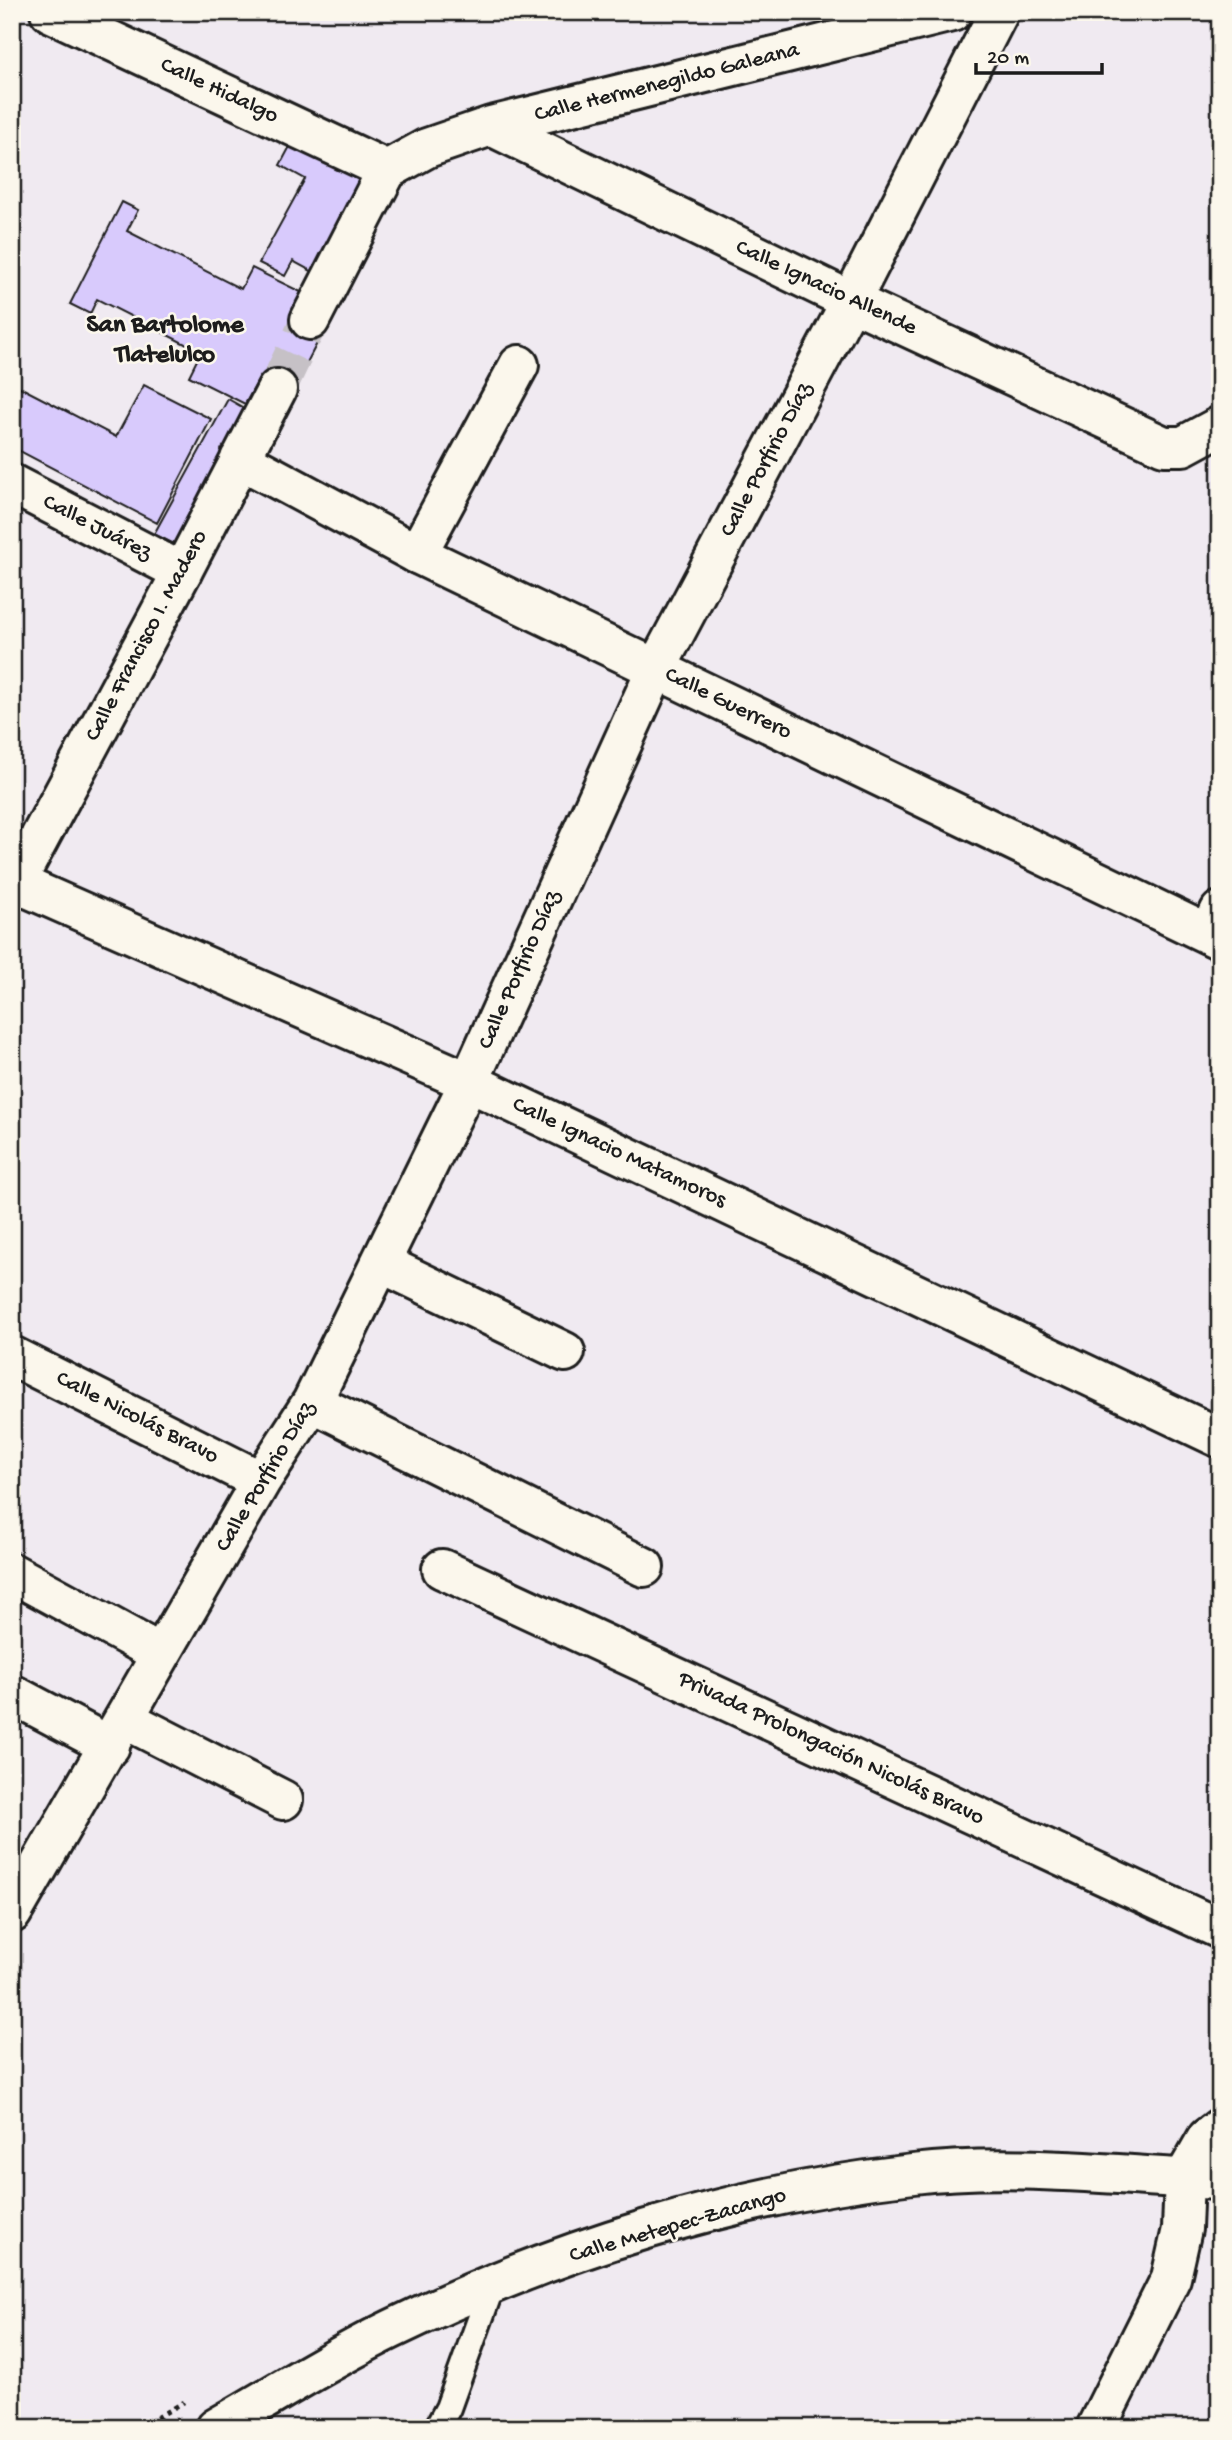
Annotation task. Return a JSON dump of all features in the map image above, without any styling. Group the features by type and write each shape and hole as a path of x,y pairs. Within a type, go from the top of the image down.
{"street":[{"name":"Calle Hidalgo","path":"50,12 387,170"},
{"name":"Calle Hermenegildo Galeana","path":"387,170 427,148 491,127 953,12"},
{"name":"Calle Porfirio Díaz","path":"12,1913 261,1481 312,1402 469,1082 656,669 851,301 999,12"},
{"name":"Calle Ignacio Allende","path":"491,127 851,301 1164,446 1183,446 1220,426"},
{"path":"310,320 387,170"},
{"path":"417,554 519,366"},
{"name":"Calle Francisco I. Madero","path":"14,881 182,572 277,388"},
{"name":"Calle Guerrero","path":"240,459 417,554 656,669 1216,928"},
{"name":"Calle Juárez","path":"12,484 182,572"},
{"name":"Calle Ignacio Matamoros","path":"14,881 469,1082 1220,1438"},
{"path":"381,1263 565,1352"},
{"name":"Calle Nicolás Bravo","path":"12,1356 261,1481"},
{"path":"312,1402 645,1567"},
{"name":"Privada Prolongación Nicolás Bravo","path":"442,1569 1220,1929"},
{"path":"12,1573 161,1654"},
{"path":"12,1694 118,1732 283,1800"},
{"path":"1096,2428 1171,2278 1182,2229 1202,2179 1207,2137 1220,2128"},
{"name":"Calle Metepec-Zacango","path":"216,2428 391,2329 492,2286 640,2233 765,2196 914,2173 1011,2170 1202,2179"}],"lane":[{"path":"437,2428 448,2407 492,2286"}],"building":[{"path":"296,135 378,179 324,278 293,261 285,276 259,263 305,179 280,165"},
{"path":"122,202 138,210 127,231 241,289 252,268 303,293 325,328 290,395 259,379 245,404 189,376 201,352 97,299 90,314 70,304"},
{"path":"12,383 116,437 144,385 211,419 157,523 12,447"},
{"path":"228,399 249,411 176,545 154,534"}],"tunnel":[{"path":"277,389 310,320"}],"district":[{"name":"San Bartolome Tlatelulco","path":"165,341"}]}
